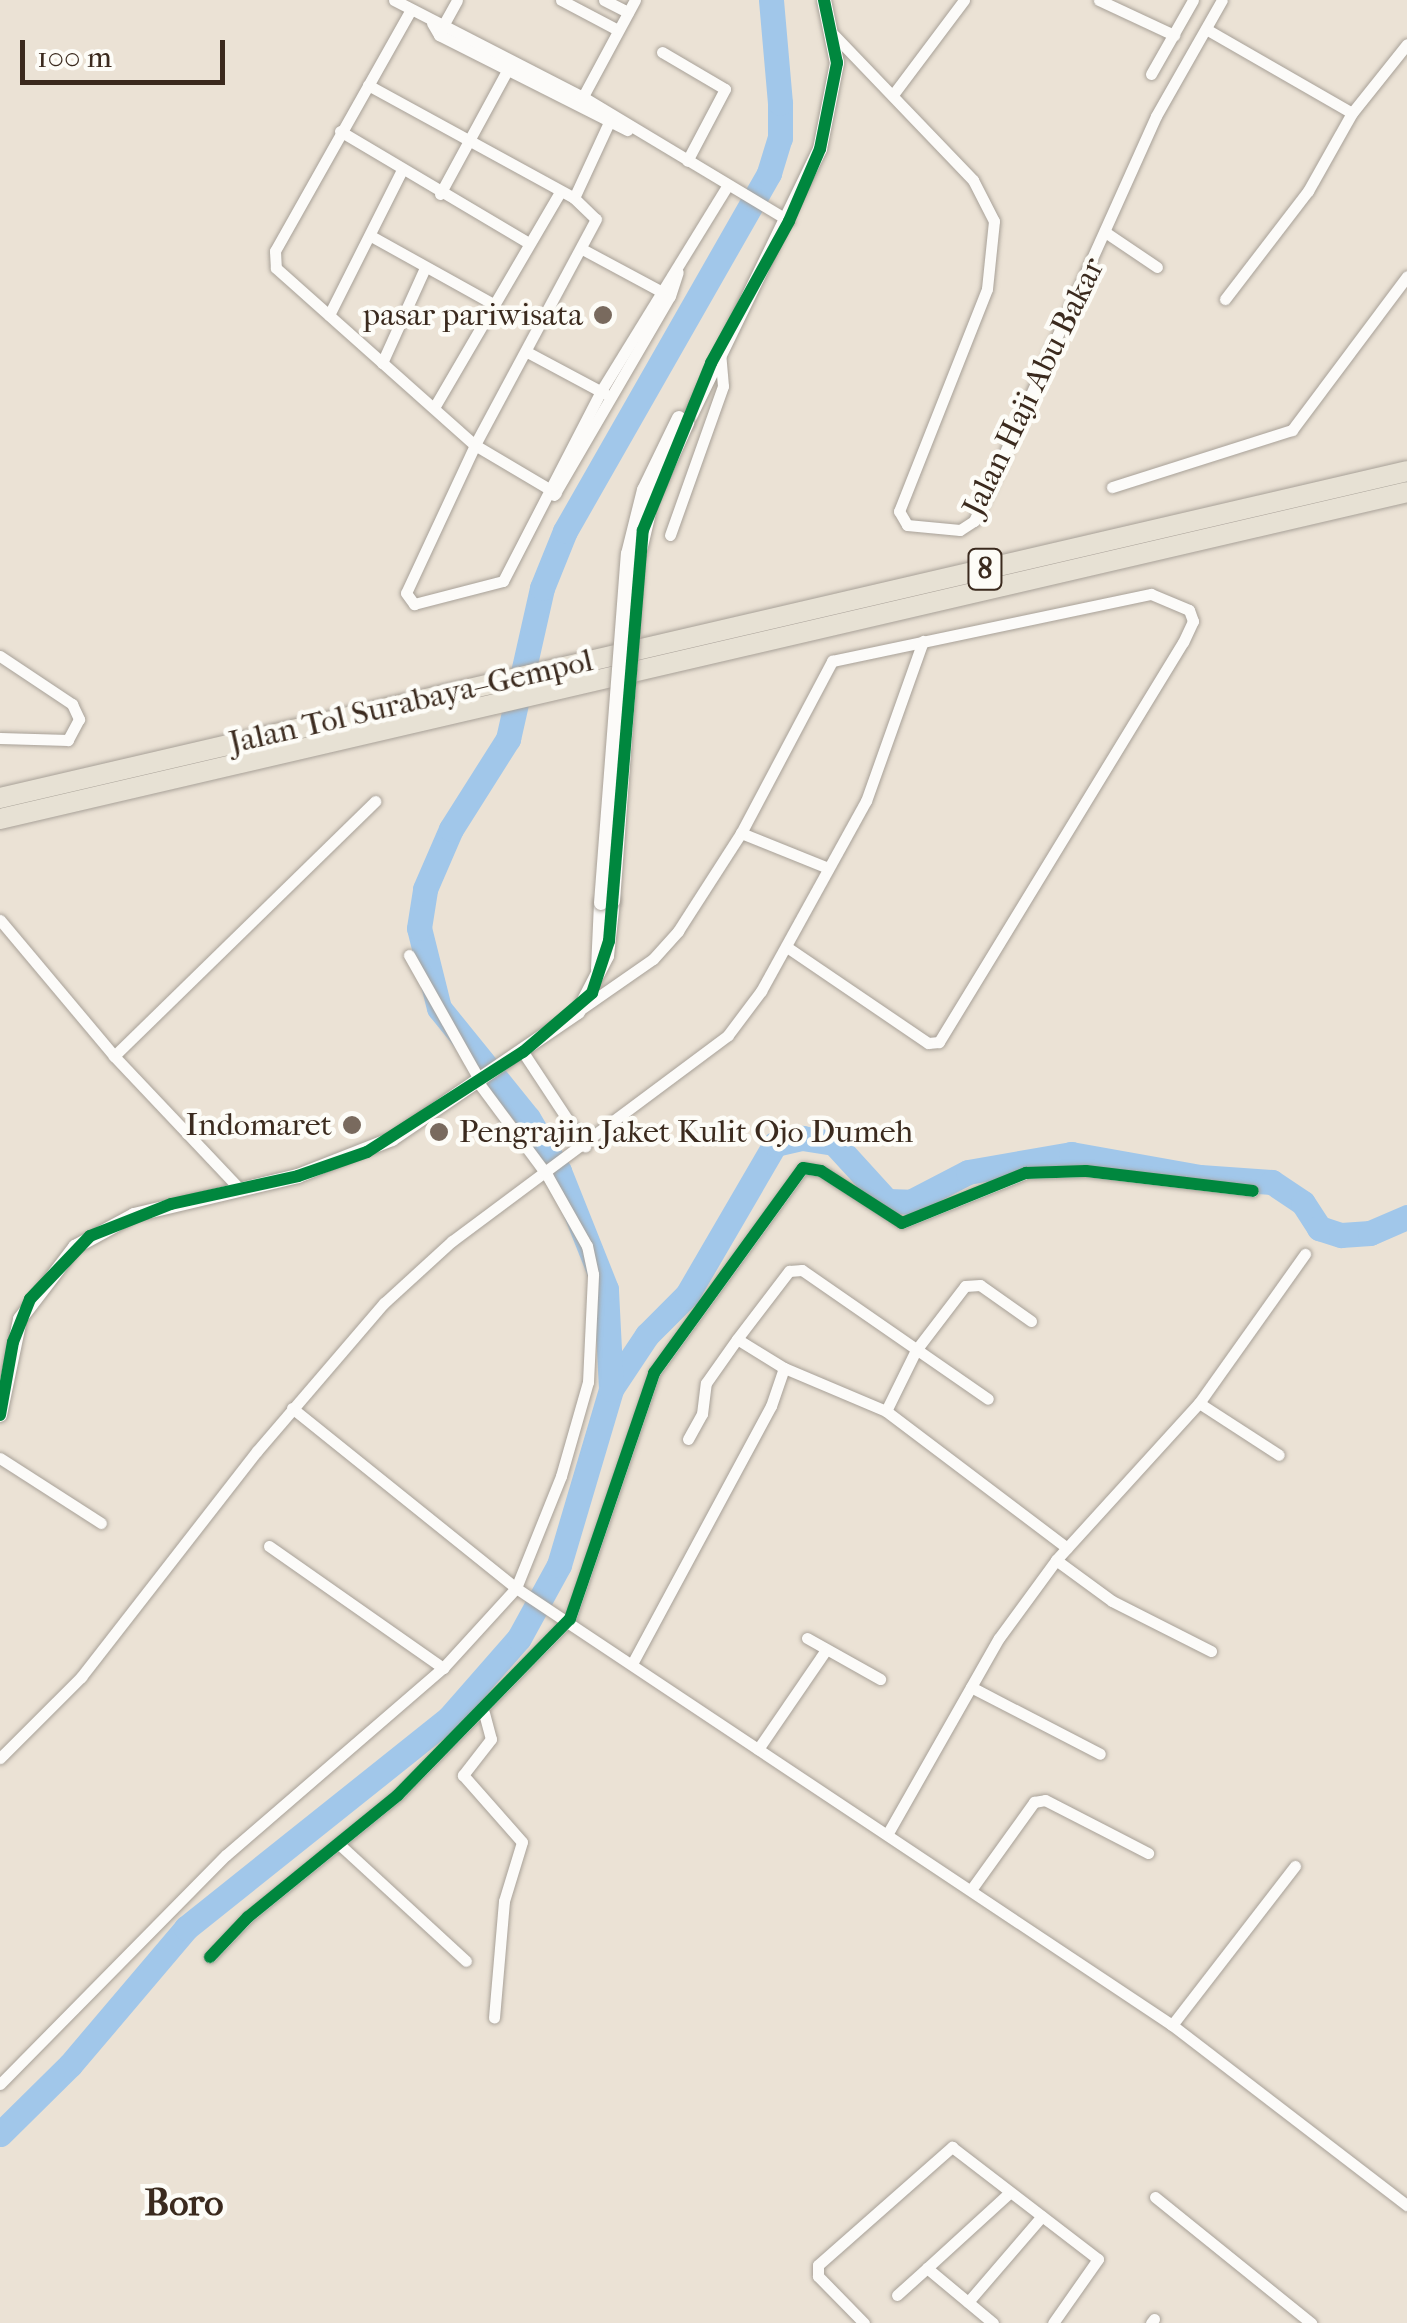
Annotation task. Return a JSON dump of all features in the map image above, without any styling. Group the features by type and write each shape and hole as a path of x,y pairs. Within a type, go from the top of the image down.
{"highway":[{"name":"Jalan Tol Surabaya–Gempol","path":"0,798 563,677 1407,471"},
{"name":"Jalan Tol Surabaya–Gempol","path":"563,677 1407,492"},
{"name":"Jalan Tol Surabaya–Gempol","path":"0,819 507,690"}],"street":[{"path":"394,0 409,13 580,102 784,218"},
{"path":"438,28 457,0"},
{"path":"560,0 618,30"},
{"path":"580,102 632,6 604,0"},
{"path":"578,1012 599,975 638,559 651,504 683,421 784,218 832,109 834,35 824,0"},
{"path":"895,92 964,0"},
{"path":"1099,0 1174,35"},
{"path":"1151,74 1193,0"},
{"name":"Jalan Haji Abu Bakar","path":"834,35 895,92 985,194 995,236 986,289 901,500 902,523 954,530 974,521 1108,234 1156,116 1222,0"},
{"path":"409,13 340,131 274,258 278,272 475,445 552,490"},
{"path":"1206,29 1352,113"},
{"path":"1225,298 1308,192 1352,113 1407,44"},
{"path":"662,52 725,87 687,161"},
{"path":"440,194 511,65"},
{"path":"368,86 574,198 596,219 584,250 475,445 406,592 408,602 501,583 540,508 727,186"},
{"path":"574,198 610,120"},
{"path":"340,131 440,194 529,243"},
{"path":"328,315 402,170"},
{"path":"435,406 560,192"},
{"path":"1108,234 1157,267"},
{"path":"370,236 424,270 495,305"},
{"path":"584,250 665,293"},
{"path":"382,363 424,270"},
{"path":"1112,487 1288,433 1407,276"},
{"path":"670,536 723,386 720,347"},
{"path":"528,353 606,394"},
{"path":"0,1415 20,1319 75,1247 134,1216 367,1152 521,1053 666,945 741,834 828,665 849,652 923,641 1151,594 1190,610 1193,618 1050,868 939,1042 928,1043 787,946"},
{"path":"0,1758 81,1677 292,1408 384,1304 452,1241 720,1044 787,946 824,866 876,781 923,641"},
{"path":"0,656 72,704 79,719 68,740 0,738"},
{"path":"114,1056 375,801"},
{"path":"741,834 824,866"},
{"path":"0,921 114,1056 239,1188"},
{"path":"0,2084 226,1855 443,1668 520,1590 576,1428 595,1324 587,1246 549,1173 482,1080 409,956"},
{"path":"521,1053 582,1149"},
{"path":"210,1958 248,1917 340,1845 484,1714 566,1617 654,1373 803,1168 822,1170 902,1223 1026,1173 1086,1171 1253,1190"},
{"path":"888,1834 971,1687 1056,1560 1199,1403 1305,1254"},
{"path":"688,1440 702,1414 706,1383 737,1339 797,1269 988,1399"},
{"path":"886,1412 916,1350 968,1284 980,1285 1031,1321"},
{"path":"737,1339 784,1368 886,1412 1067,1548"},
{"path":"632,1662 772,1406 784,1368"},
{"path":"1199,1403 1279,1454"},
{"path":"292,1408 520,1590 973,1887 1172,2024 1407,2205"},
{"path":"0,1458 101,1524"},
{"path":"268,1546 443,1668"},
{"path":"1056,1560 1112,1601 1211,1651"},
{"path":"807,1638 825,1652 880,1679"},
{"path":"758,1749 825,1652"},
{"path":"971,1687 1100,1754"},
{"path":"484,1714 491,1739 462,1775 522,1842 504,1901 494,2018"},
{"path":"973,1887 1034,1802 1046,1800 1148,1853"},
{"path":"340,1845 466,1961"},
{"path":"1172,2024 1295,1866"},
{"path":"864,2323 818,2276 818,2265 952,2147 1098,2259 1053,2323"},
{"path":"896,2295 1009,2192"},
{"path":"1155,2197 1311,2323"},
{"path":"968,2302 1042,2216"},
{"path":"927,2268 993,2323"}],"waterway":[{"path":"0,2134 70,2065 186,1928 449,1718 519,1638 559,1565 611,1389 606,1289 559,1171 528,1118 439,1008 419,928 425,889 451,829 508,739 542,588 565,531 769,173 780,138 771,0"},
{"path":"611,1389 647,1335 687,1295 775,1144 802,1138 834,1143 887,1201 910,1202 968,1172 1071,1154 1200,1177 1272,1182 1303,1203 1319,1228 1341,1235 1370,1233 1407,1217"}],"cycle path":[{"path":"0,1415 13,1342 30,1299 90,1236 171,1204 298,1176 367,1152 523,1052 592,993 609,941 643,530 711,363 789,221 820,149 837,63 824,0"},
{"path":"210,1957 248,1917 398,1795 570,1619 654,1373 803,1168 821,1171 902,1223 1026,1173 1086,1171 1253,1191"}],"place":[{"name":"pasar pariwisata","path":"603,315"},
{"name":"Indomaret","path":"352,1125"},
{"name":"Pengrajin Jaket Kulit Ojo Dumeh","path":"439,1132"}],"district":[{"name":"Boro","path":"184,2203"}]}
